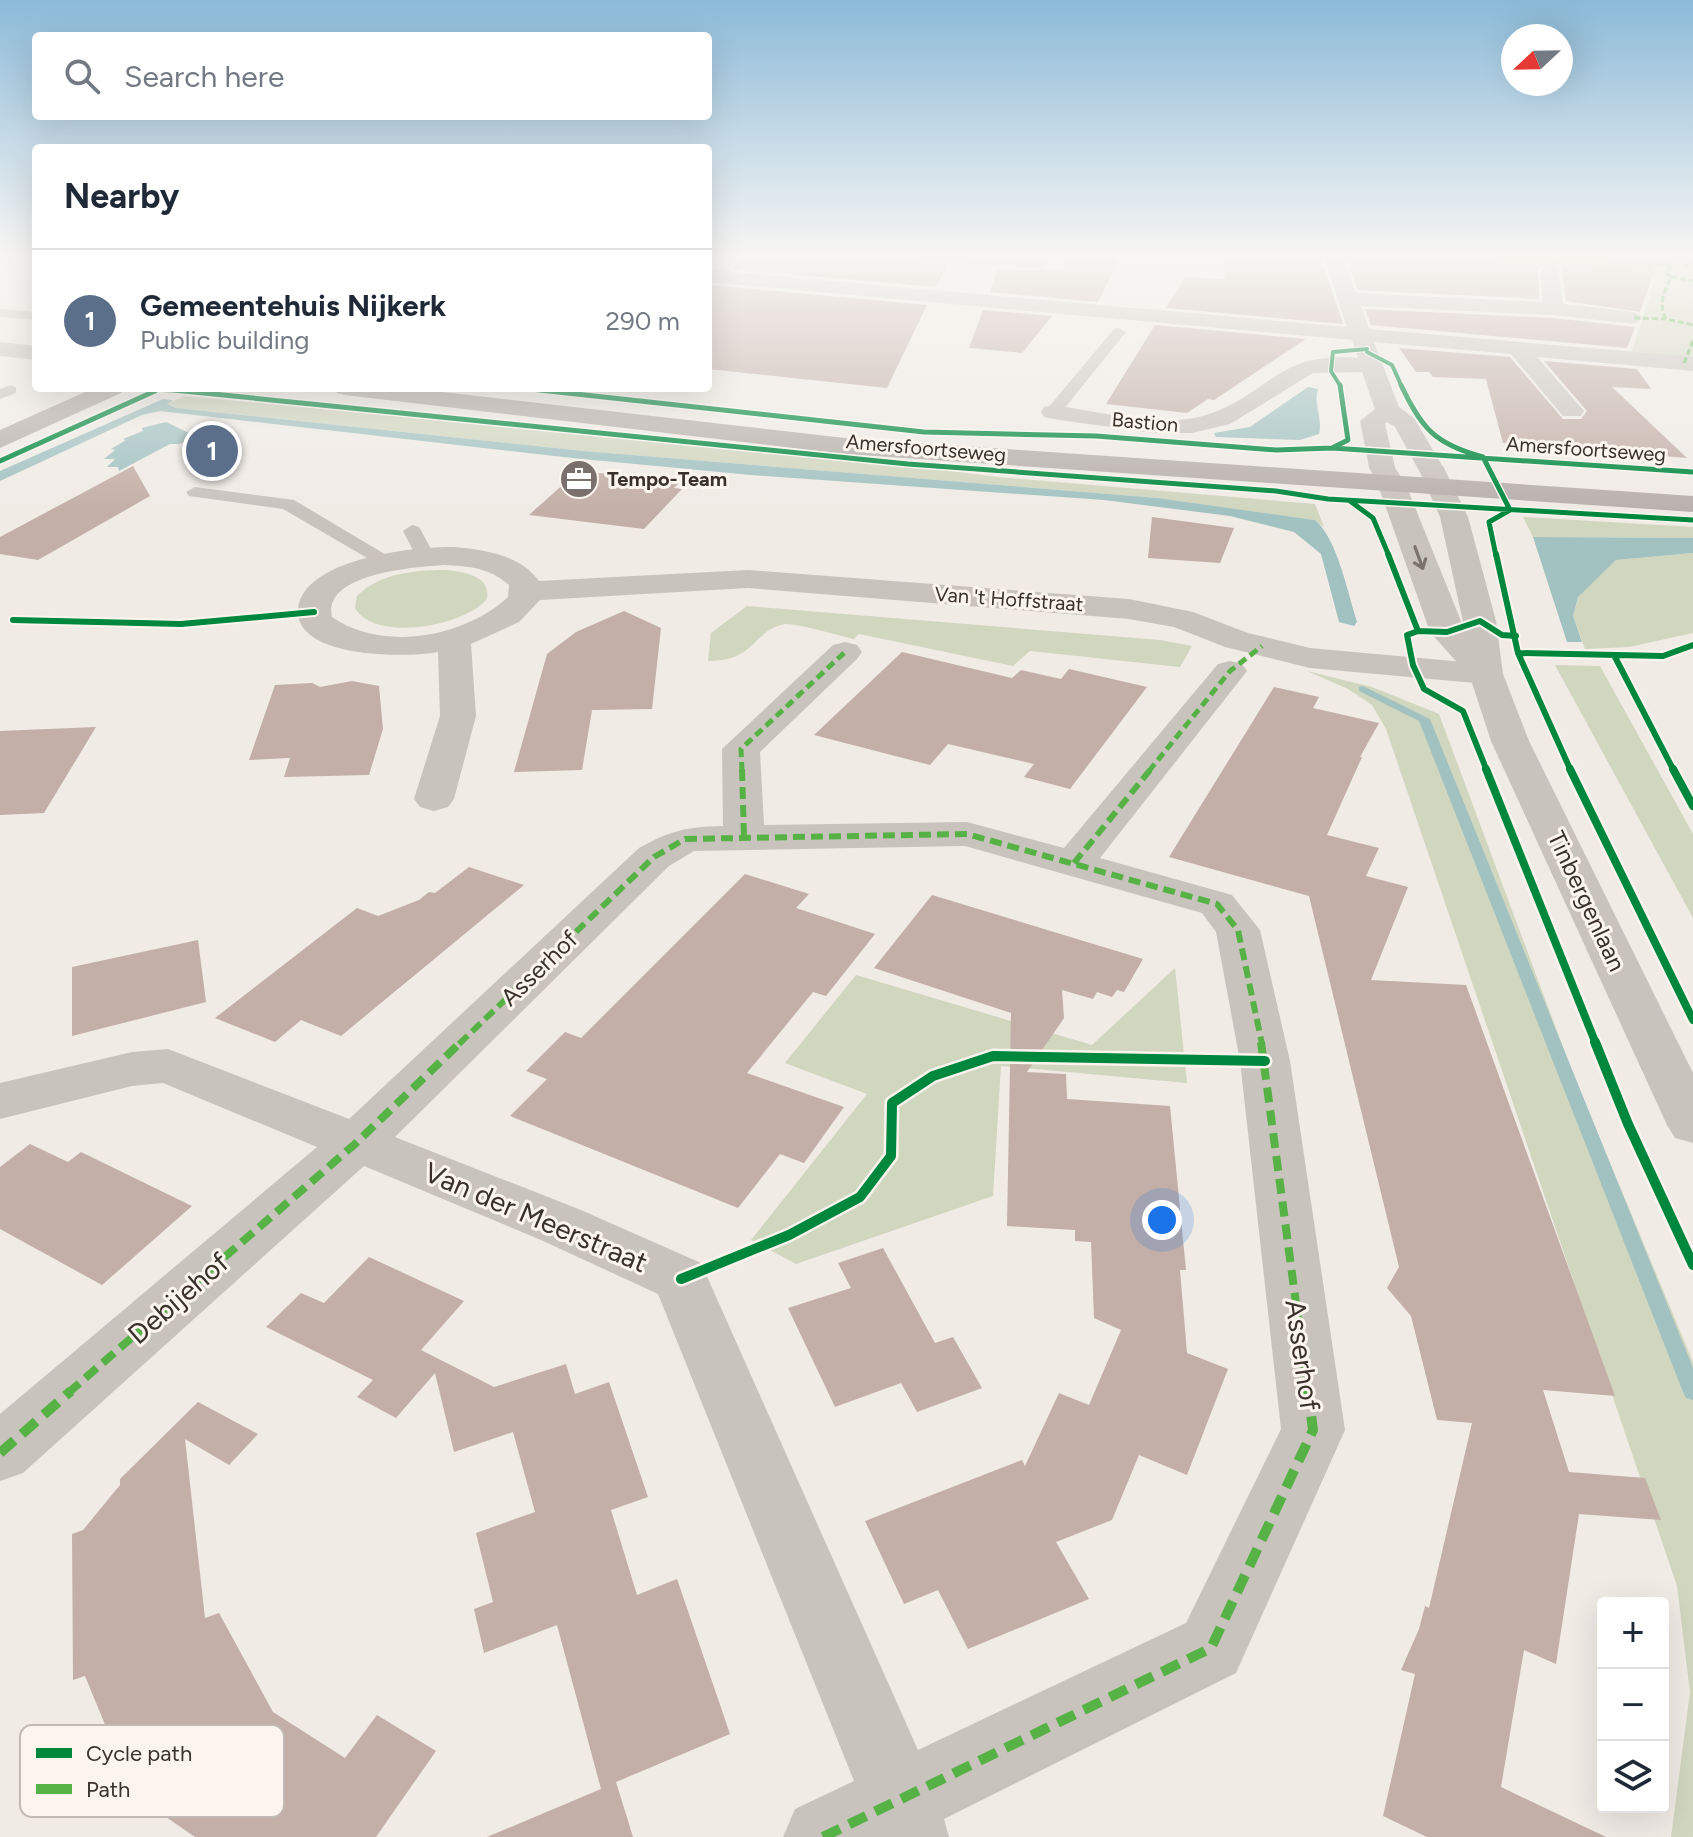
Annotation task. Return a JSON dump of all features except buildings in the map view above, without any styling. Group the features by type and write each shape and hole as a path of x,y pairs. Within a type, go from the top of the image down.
{"main road":[{"path":"0,421 65,392"},
{"path":"0,440 104,392"},
{"name":"Amersfoortseweg","path":"381,392 808,440 853,438 1387,476 1693,490"},
{"name":"Amersfoortseweg","path":"1437,479 1693,504"}],"street":[{"path":"1363,340 1388,411"},
{"path":"1407,340 1693,364"},
{"path":"0,349 32,353"},
{"path":"1518,349 1572,411"},
{"name":"Bastion","path":"1053,412 1191,426 1218,420 1303,369 1329,363 1373,366"},
{"name":"Tinbergenlaan","path":"1486,674 1447,632 1387,476 1372,421 1388,411 1405,423 1437,479 1454,517 1480,621 1486,674 1510,741 1693,1125"},
{"path":"418,544 496,563 518,575 526,591 524,600 507,618 454,639 430,644 380,646 340,637 317,622 314,612 319,596 338,580 377,565 418,544"},
{"name":"Van 't Hoffstraat","path":"526,591 748,579 1113,607 1182,619 1237,640 1310,658 1486,674"},
{"path":"434,799 458,716 454,639"},
{"path":"744,838 741,749 845,652"},
{"path":"1074,863 1230,671"},
{"name":"Asserhof","path":"355,1144 654,857 685,839 967,834 1217,904 1238,930 1265,1061 1313,1430 1211,1648 904,1818"},
{"name":"Van der Meerstraat","path":"0,1101 132,1069 168,1066 561,1225 681,1279 904,1818"},
{"name":"Debijehof","path":"0,1453 355,1144"},
{"path":"823,1837 904,1818"}],"lane":[{"name":"Bastion","path":"1053,412 1113,340"},
{"path":"195,492 288,504 377,565"}],"green space":[{"path":"1636,340 1693,340 1693,362 1630,357"},
{"path":"185,396 881,462 998,477 1315,504 1324,527 1315,520 1158,498 583,451 176,408 166,404"},
{"path":"1523,517 1693,527 1693,538 1533,537"},
{"path":"1693,553 1693,633 1629,647 1585,649 1573,616 1578,597 1600,573 1616,560"},
{"path":"446,570 480,580 485,585 487,599 460,617 420,627 381,625 366,619 355,608 357,596 376,582 410,572"},
{"path":"747,606 1160,640 1192,646 1180,667 1030,651 1013,666 859,634 854,639 785,624 766,632 736,656 708,661 711,633"},
{"path":"1555,665 1600,666 1693,834 1693,918"},
{"path":"1307,671 1372,687 1439,714 1573,1074 1693,1362 1693,1837 1671,1837 1690,1692 1677,1586 1386,729 1372,705 1348,689"},
{"path":"1175,968 1187,1083 1001,1066 993,1196 796,1264 751,1240 867,1094 785,1063 856,975 1092,1045"}],"water":[{"path":"1308,387 1318,389 1319,434 1300,440 1216,437 1214,433 1250,427"},
{"path":"163,399 173,400 167,404 176,408 583,451 1158,498 1315,520 1323,528 1336,553 1357,622 1354,626 1339,622 1321,554 1294,532 1230,516 1104,500 751,475 160,411 142,415 0,481 0,471"},
{"path":"166,422 197,437 170,444 119,471 118,467 107,467 115,459 104,459 115,450 111,449 126,440 123,439 143,431 142,428"},
{"path":"1533,537 1693,538 1693,553 1616,560 1578,597 1573,616 1582,642 1567,642"}],"waterway":[{"path":"1363,689 1424,719 1693,1392"}],"marked path":[{"path":"1684,363 1693,341"},
{"path":"1074,863 1230,671 1262,646"},
{"path":"744,838 741,749 845,652"},
{"path":"0,1453 355,1144 654,857 685,839 967,834 1217,904 1238,930 1265,1061 1313,1430 1211,1648 823,1837"}],"cycle path":[{"path":"1332,448 1348,440 1343,393 1330,366 1333,352 1367,349"},
{"path":"1367,352 1392,365 1412,406 1432,436 1450,447 1483,457 1510,510 1489,522 1518,653 1542,712 1693,1020"},
{"path":"0,461 153,392"},
{"path":"193,392 908,464 1276,491 1328,499 1693,520"},
{"path":"558,392 924,432 1096,436 1276,450 1332,448 1693,472"},
{"path":"1350,501 1373,518 1380,532 1418,631 1407,635 1413,665 1424,689 1463,711 1628,1124 1693,1265"},
{"path":"13,620 181,624 314,612"},
{"path":"1418,631 1447,632 1480,621 1502,635 1516,636"},
{"path":"1518,653 1663,656 1693,645"},
{"path":"1615,657 1693,806"},
{"path":"681,1279 789,1235 860,1197 891,1156 892,1103 933,1076 993,1056 1265,1061"}],"place":[{"name":"Gemeentehuis Nijkerk","path":"212,451"},
{"name":"Tempo-Team","path":"579,479"}]}
